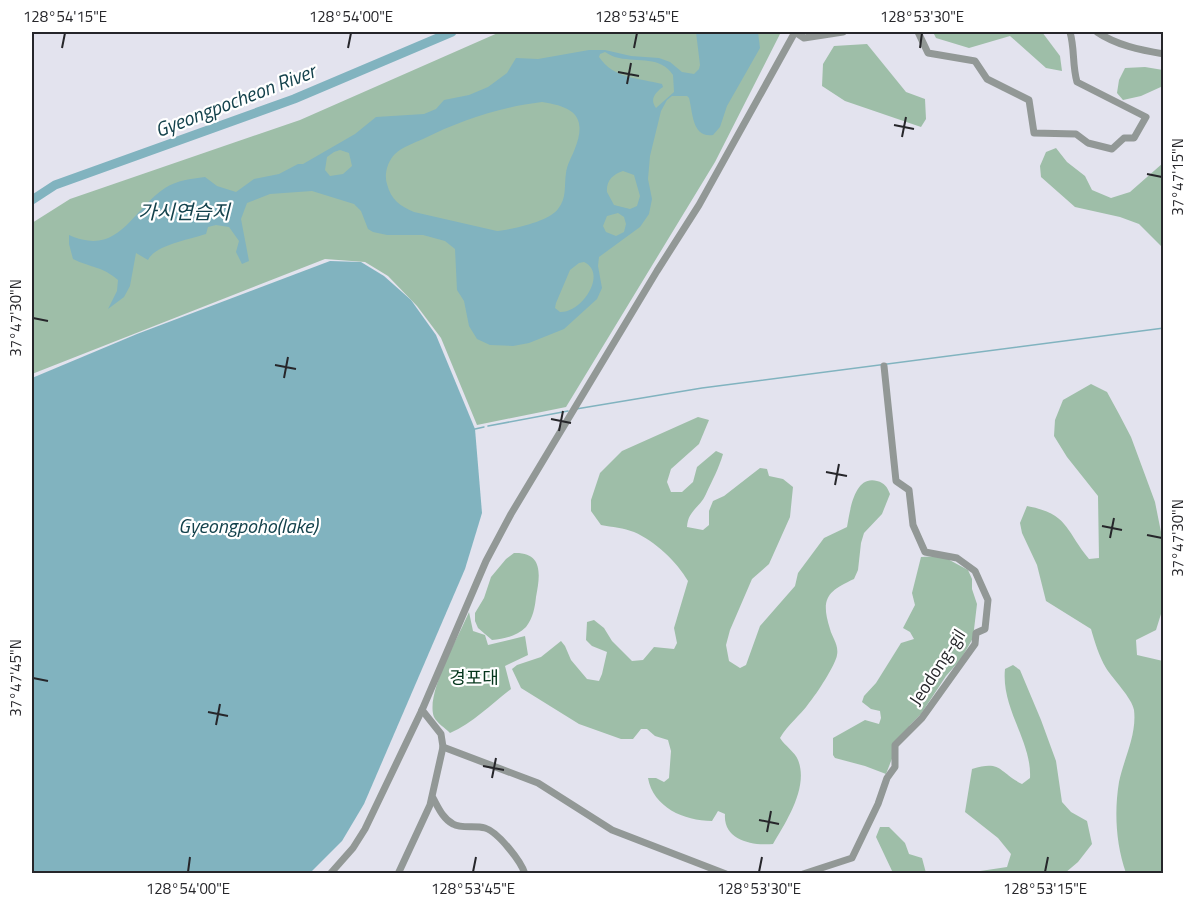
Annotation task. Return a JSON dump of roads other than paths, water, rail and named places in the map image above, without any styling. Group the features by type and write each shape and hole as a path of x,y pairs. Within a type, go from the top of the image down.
{"street":[{"path":"330,873 365,829 422,710 486,561 511,514 699,205 795,32 804,38 843,32"},
{"path":"918,32 928,53 975,61 987,79 1029,100 1035,133 1076,134 1088,143 1112,149 1124,138 1134,138 1146,117 1077,82 1072,67 1073,43 1070,32"},
{"path":"1097,32 1108,40 1164,54"},
{"name":"Jeodong-gil","path":"803,873 852,858 879,804 886,778 895,767 895,745 922,718 975,644 976,633 985,629 988,600 975,571 957,558 925,552 913,525 909,490 896,481 884,366"},
{"path":"398,873 433,798 443,747 441,734 422,710"},
{"path":"443,747 538,783 612,830 726,873"},
{"path":"433,798 447,820 455,826 489,829 498,836 512,852 525,873"}],"water":[{"name":"가시연습지","path":"696,32 758,32 760,48 727,106 720,127 713,135 706,135 697,129 687,96 672,96 667,100 661,111 650,156 648,179 652,199 649,214 640,227 599,257 598,266 602,288 597,299 564,329 529,343 513,346 490,345 477,339 469,326 464,301 457,290 455,249 445,241 423,235 387,235 373,232 368,229 361,211 354,204 312,191 270,194 247,203 241,219 249,261 242,264 236,252 239,241 229,227 216,225 208,227 206,234 165,246 148,260 136,253 130,286 124,297 108,309 117,291 118,280 112,275 73,259 69,235 86,240 100,240 112,236 123,229 153,198 170,185 205,177 217,186 236,192 254,179 279,174 298,164 303,164 355,134 376,117 424,114 436,109 444,100 469,95 488,87 507,73 516,58 538,59 589,50 605,50 631,56 659,58 670,62 682,72 694,74 700,65","holes":["605,52 617,58 656,62 662,65 673,75 674,92 656,108 653,99 663,87 662,84 619,74 605,64 599,57","542,102 553,104 570,111 579,122 580,130 567,170 563,201 553,214 530,224 497,231 414,212 400,205 394,198 387,184 386,173 392,157 398,152 408,145 452,126 511,107","340,150 349,153 352,166 343,174 330,176 325,170 327,157","619,172 634,175 640,196 637,206 630,209 614,205 607,192 609,181","618,213 624,217 626,224 624,232 616,236 606,232 603,226 607,216","584,262 591,267 593,283 584,300 568,311 560,312 555,308 556,303 570,270"]},
{"name":"Gyeongpoho(lake)","path":"330,261 361,262 384,276 411,300 436,335 475,429 482,513 465,569 364,804 342,841 310,873 32,873 32,378 137,334"}],"waterway":[{"name":"Gyeongpocheon River","path":"32,200 55,185 294,99 452,32"},
{"path":"576,409 702,388 1164,328"},
{"path":"488,426 568,411"},
{"path":"475,429 484,427"}],"park label":[{"name":"경포대","path":"474,677"}]}
